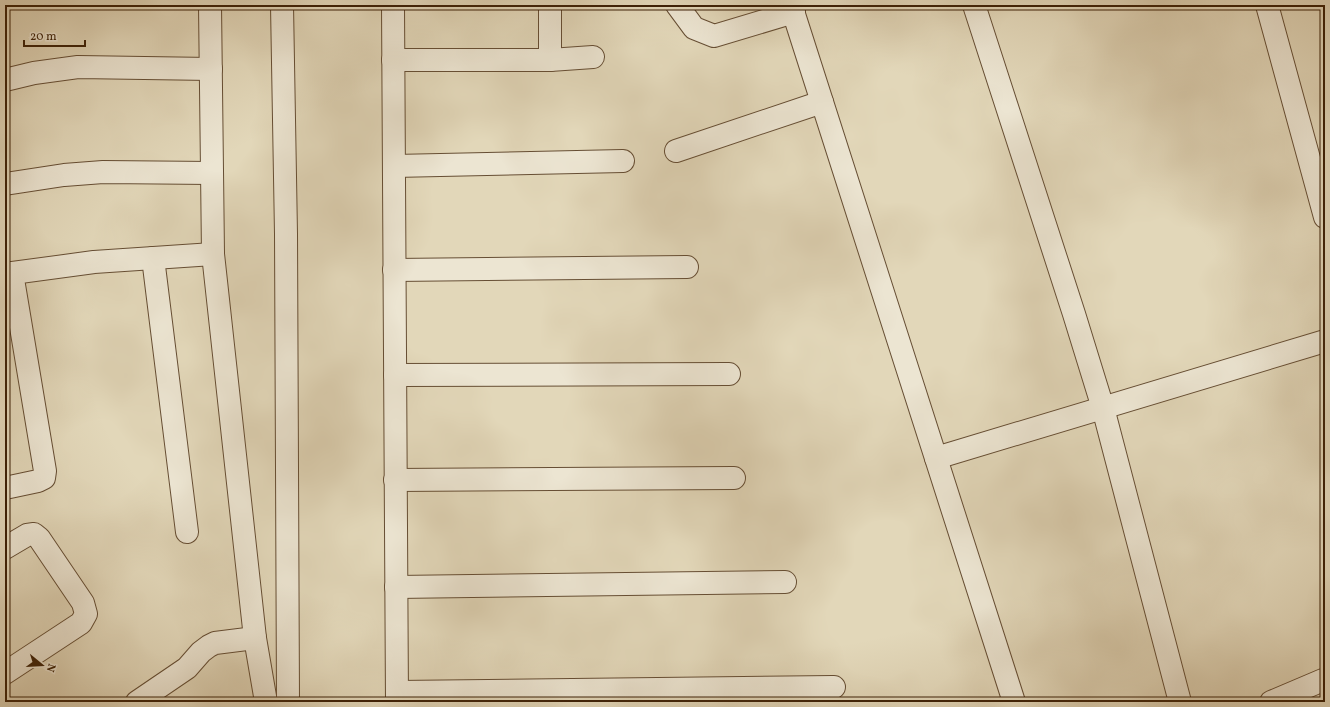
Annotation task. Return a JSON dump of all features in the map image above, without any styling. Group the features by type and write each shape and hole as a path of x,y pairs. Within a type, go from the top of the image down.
{"street":[{"path":"210,5 214,254 255,638 266,702"},
{"path":"282,5 286,234 288,702"},
{"path":"393,5 397,697 834,687"},
{"path":"550,5 550,60"},
{"path":"677,5 694,28 714,36 792,9 1014,702"},
{"path":"974,5 1103,408 1180,702"},
{"path":"1266,5 1325,217"},
{"path":"393,60 550,60 593,57"},
{"path":"5,80 34,73 78,67 211,69"},
{"path":"676,151 822,102"},
{"path":"394,166 623,161"},
{"path":"5,184 64,175 104,172 212,173"},
{"path":"5,488 38,481 44,478 45,471 8,274 94,262 214,254"},
{"path":"153,258 187,532"},
{"path":"394,270 687,268"},
{"path":"936,458 1325,341"},
{"path":"395,375 729,374"},
{"path":"395,480 734,478"},
{"path":"5,548 27,535 34,534 39,538 83,603 86,614 81,623 5,673"},
{"path":"396,587 785,582"},
{"path":"137,702 187,668 201,652 209,646 215,643 255,638"},
{"path":"1271,702 1323,680"}]}
